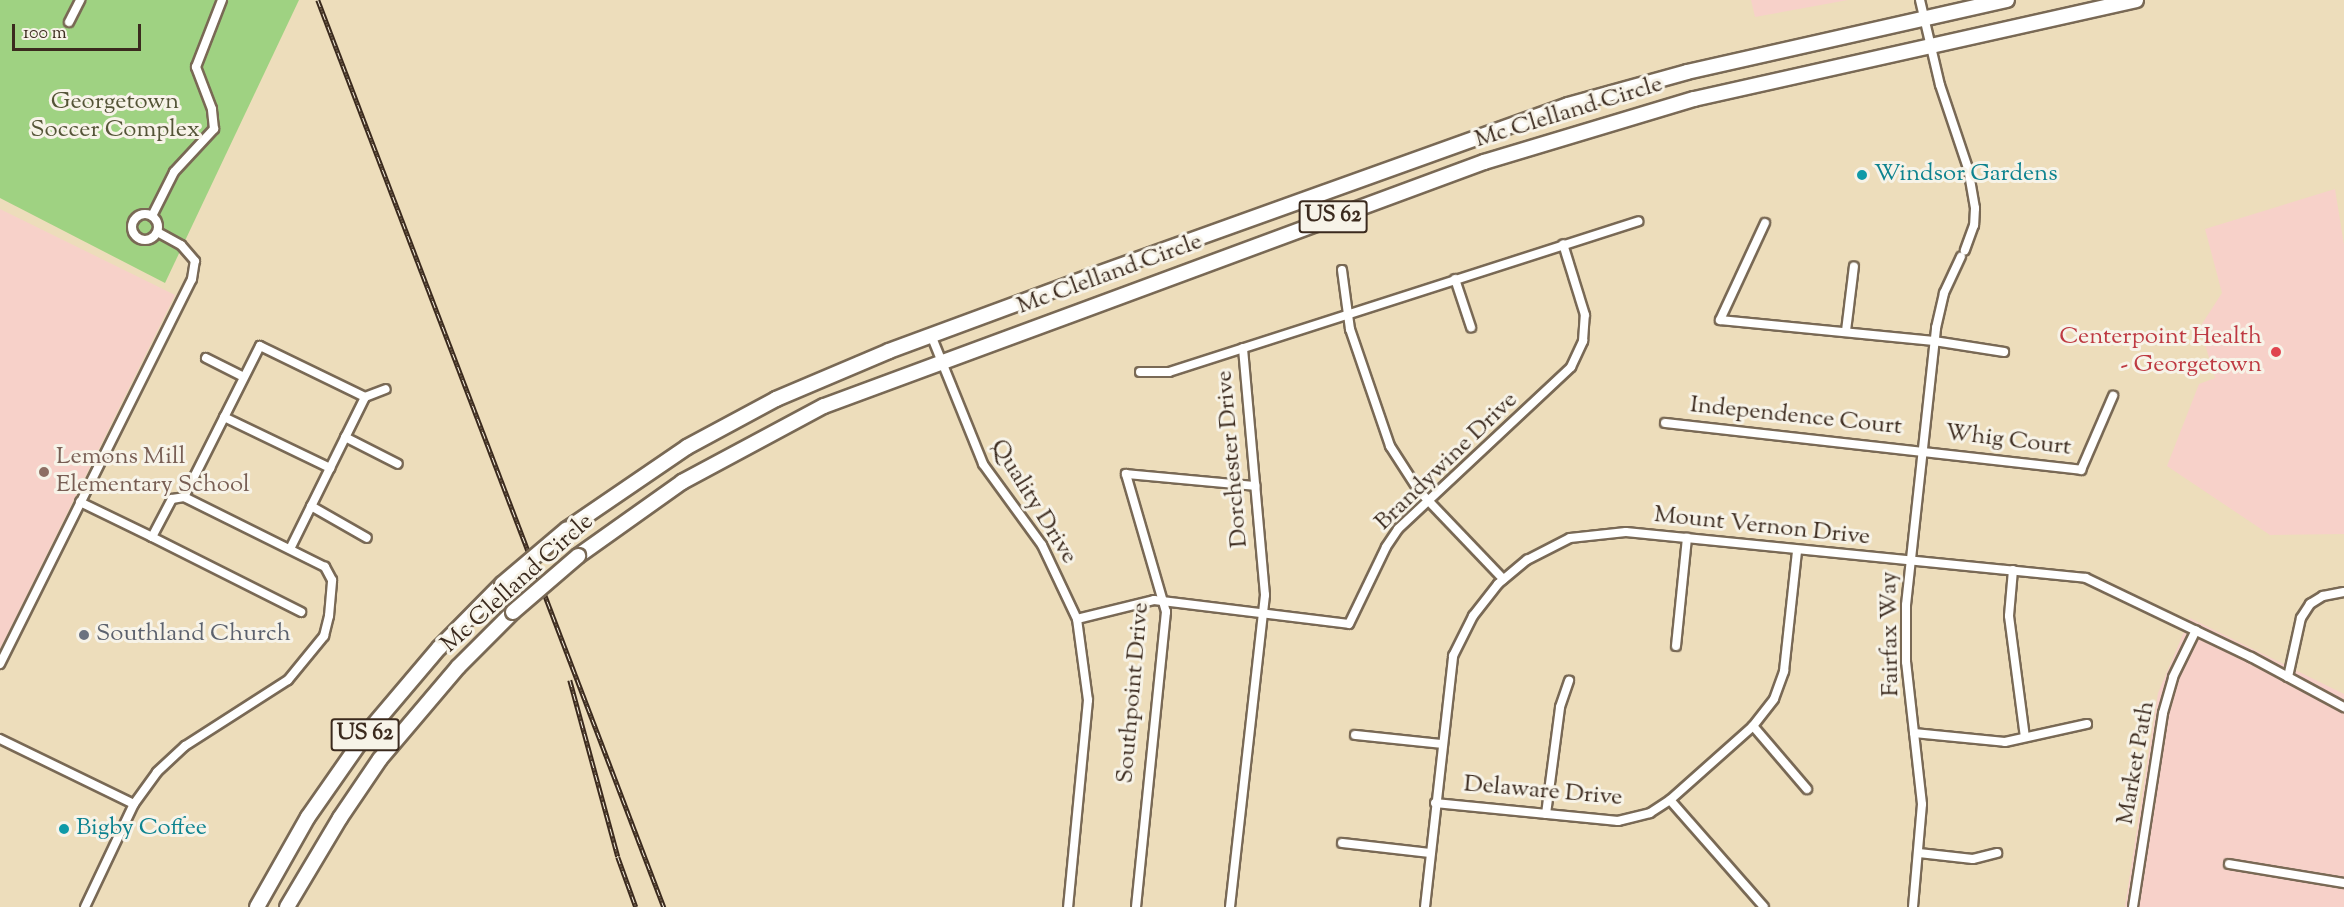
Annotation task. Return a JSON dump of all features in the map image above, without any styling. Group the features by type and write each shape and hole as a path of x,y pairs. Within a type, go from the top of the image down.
{"highway":[{"name":"Mc Clelland Circle","path":"257,907 317,803 366,734 443,643 502,585 567,529 657,465 739,418 846,368 931,335 1549,111 1687,72 2007,0"},
{"name":"Mc Clelland Circle","path":"287,907 340,818 380,759 458,667 513,612 578,556 671,488 734,451 824,406 940,361 1570,134 1714,94 2136,0"}],"street":[{"path":"69,22 80,0"},
{"path":"152,216 174,172 214,129 213,110 196,67 222,0"},
{"path":"1920,0 1930,45"},
{"name":"Fairfax Way","path":"1913,907 1922,804 1906,662 1909,563 1935,341 1944,292 1963,254 1974,225 1975,208 1968,168 1930,45"},
{"path":"138,216 152,216 158,223 158,232 144,241 132,231 138,216"},
{"name":"Dorchester Drive","path":"1230,907 1265,595 1243,348 1638,220"},
{"path":"1765,223 1720,320 1935,341 2004,352"},
{"path":"0,664 192,279 195,261 181,245 158,232"},
{"name":"Brandywine Drive","path":"1077,619 1144,600 1263,612 1349,624 1386,547 1429,501 1571,367 1583,341 1585,315 1563,244"},
{"path":"1846,331 1854,266"},
{"path":"1342,270 1348,313 1390,446 1429,501 1503,579"},
{"path":"1455,279 1472,327"},
{"name":"Quality Drive","path":"931,335 983,464 1042,545 1077,619 1088,700 1068,907"},
{"path":"184,497 260,346 365,397"},
{"path":"1140,372 1169,372 1243,348"},
{"path":"206,358 244,377"},
{"path":"290,549 365,397 386,389"},
{"name":"Whig Court","path":"1923,450 2081,470 2113,396"},
{"path":"224,417 330,468"},
{"name":"Independence Court","path":"1665,423 1923,450"},
{"path":"345,437 398,464"},
{"name":"Southpoint Drive","path":"1136,907 1166,612 1126,474 1255,486"},
{"path":"85,907 134,804 156,772 185,746 288,680 324,636 332,580 325,567 184,497 172,499 152,537"},
{"path":"80,502 302,612"},
{"path":"311,506 367,538"},
{"name":"Mount Vernon Drive","path":"1425,907 1435,803 1454,656 1473,616 1503,579 1527,560 1570,538 1604,531 2086,579 2196,630 2344,707"},
{"path":"1676,646 1687,538"},
{"name":"Delaware Drive","path":"1435,803 1618,821 1650,813 1670,800 1754,726 1774,699 1784,671 1797,551"},
{"path":"2013,570 2009,616 2025,737"},
{"path":"2288,677 2297,627 2310,604 2323,596 2344,592"},
{"name":"Market Path","path":"2133,907 2163,713 2173,677 2196,630"},
{"path":"1546,814 1560,707 1569,681"},
{"path":"1914,733 2005,742 2086,724"},
{"path":"1754,726 1807,789"},
{"path":"1355,735 1442,744"},
{"path":"0,739 134,804"},
{"path":"1670,800 1764,907"},
{"path":"1342,843 1430,853"},
{"path":"1919,853 1973,859 1997,853"},
{"path":"2229,864 2344,883"}],"shaded area":[{"path":"1751,0 1848,0 1755,17"},
{"name":"Centerpoint Health - Georgetown","path":"2335,189 2344,245 2344,534 2270,535 2167,466 2199,384 2215,378 2200,327 2222,293 2205,229"},
{"name":"Lemons Mill Elementary School","path":"0,209 175,295 0,649"},
{"path":"2190,618 2344,694 2344,907 2125,907 2158,693"}],"green space":[{"name":"Georgetown Soccer Complex","path":"0,0 299,0 165,283 0,198"}],"railway":[{"path":"318,0 664,907"},
{"path":"570,680 618,857 636,907"}],"place":[{"name":"Windsor Gardens","path":"1862,175"},
{"name":"Centerpoint Health - Georgetown","path":"2276,352"},
{"name":"Lemons Mill Elementary School","path":"44,472"},
{"name":"Southland Church","path":"84,635"},
{"name":"Bigby Coffee","path":"64,829"}]}
